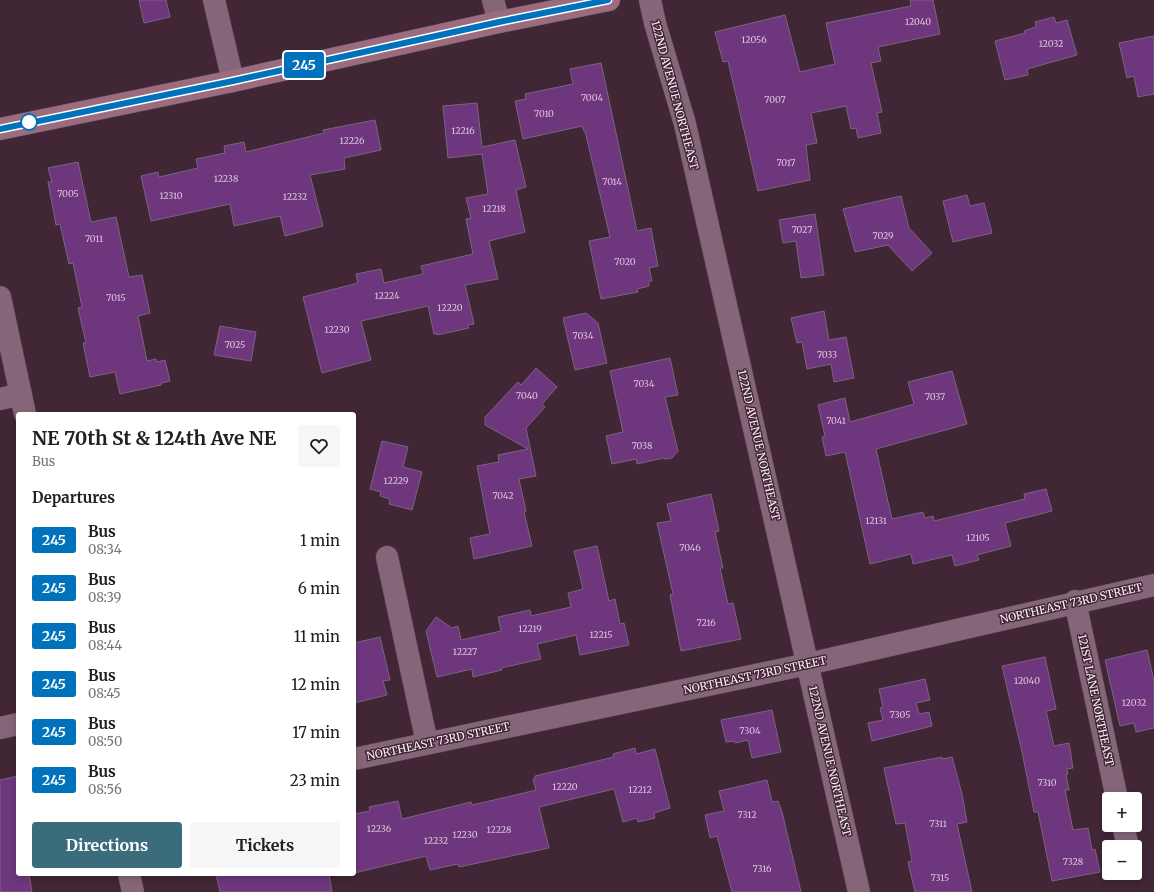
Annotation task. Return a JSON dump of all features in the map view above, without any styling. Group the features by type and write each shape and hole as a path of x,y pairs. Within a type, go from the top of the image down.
{"main road":[{"path":"0,129 233,81 499,22 609,0"}],"street":[{"path":"214,0 233,81"},
{"path":"493,0 499,22"},
{"name":"122ND AVENUE NORTHEAST","path":"650,0 655,23 685,124 859,892"},
{"path":"0,297 23,404 0,399"},
{"path":"386,557 427,743"},
{"name":"NORTHEAST 73RD STREET","path":"356,759 808,664 1075,601 1154,585"},
{"name":"121ST LANE NORTHEAST","path":"1075,601 1116,792"},
{"path":"0,728 16,724"},
{"path":"129,876 133,892"}],"building":[{"path":"139,0 166,0 170,17 144,23"},
{"path":"910,0 933,0 940,34 878,47 881,61 871,63 882,112 877,113 881,133 858,138 856,128 851,129 846,106 811,113 817,143 806,145 810,180 758,191 728,61 723,62 715,32 785,15 800,72 835,64 826,23 911,6"},
{"path":"1054,17 1056,23 1067,20 1077,55 1027,69 1028,75 1005,80 995,41 1025,33 1024,31 1036,27 1035,22"},
{"path":"1154,36 1154,94 1138,97 1134,76 1127,78 1119,43"},
{"path":"601,63 637,231 651,228 658,266 649,268 652,281 649,281 649,286 637,289 638,292 601,299 589,241 610,237 585,131 582,126 523,139 515,101 526,99 525,94 573,84 570,69"},
{"path":"477,103 482,147 515,140 526,187 516,190 525,232 489,241 498,279 465,285 474,324 468,325 469,328 437,335 437,333 434,334 428,306 361,321 371,360 322,373 303,297 358,283 356,274 381,269 384,283 423,274 421,266 473,254 466,219 471,218 466,198 488,194 482,154 448,158 443,106"},
{"path":"375,120 381,150 344,158 345,169 310,175 323,226 285,236 280,216 234,226 230,204 151,221 141,176 158,172 159,177 198,168 196,159 225,153 224,146 244,142 246,152 324,133 323,130"},
{"path":"78,162 91,222 116,217 129,277 142,275 150,313 138,316 147,361 156,359 157,362 165,360 170,381 161,383 161,385 120,394 115,372 90,377 83,343 86,343 78,308 82,307 73,263 69,264 60,224 56,225 48,182 52,182 48,168"},
{"path":"967,195 970,206 984,203 992,233 953,242 943,201"},
{"path":"901,196 909,228 932,253 912,271 888,245 855,252 843,209"},
{"path":"815,214 824,275 801,278 796,241 783,243 779,220"},
{"path":"824,311 829,340 846,337 854,378 834,382 831,364 807,369 802,342 797,343 791,318"},
{"path":"586,313 598,323 607,363 575,370 563,318"},
{"path":"220,326 256,332 251,361 214,355"},
{"path":"670,358 678,395 665,397 678,451 672,458 663,458 637,464 636,459 612,464 606,436 623,432 610,371"},
{"path":"536,368 557,387 542,404 545,407 526,428 536,476 519,479 526,511 524,512 532,546 474,559 470,538 490,534 477,466 499,462 498,455 528,449 485,425 485,417 518,382 521,385"},
{"path":"952,371 967,424 876,449 892,519 923,512 925,518 933,516 934,521 1025,499 1024,494 1046,489 1052,511 1005,523 1011,546 977,555 979,560 955,566 952,555 913,564 911,554 870,564 845,452 826,456 822,437 825,436 818,405 845,398 850,422 914,404 908,382"},
{"path":"382,441 408,447 403,467 422,472 412,510 389,504 390,499 380,496 381,492 370,489"},
{"path":"711,494 719,531 715,532 723,568 720,568 728,604 733,603 741,639 681,651 670,595 673,594 657,523 671,521 667,504"},
{"path":"597,546 609,601 615,599 620,624 624,623 629,645 580,655 576,635 537,644 541,659 501,668 502,670 473,677 472,669 437,677 426,631 436,617 452,628 458,626 461,640 501,631 498,617 530,610 531,616 571,607 568,593 583,589 574,551"},
{"path":"380,637 390,680 383,681 387,695 356,703 356,643"},
{"path":"1147,650 1154,681 1154,728 1136,732 1134,723 1120,726 1105,660"},
{"path":"1045,657 1056,709 1046,711 1054,746 1069,743 1073,768 1067,769 1068,774 1066,775 1069,790 1065,790 1073,830 1088,828 1092,850 1095,849 1100,872 1052,881 1038,812 1034,812 1002,666"},
{"path":"925,679 930,700 916,703 919,714 929,712 932,726 872,741 868,723 883,720 880,708 883,707 879,689"},
{"path":"772,710 781,752 752,758 748,740 735,743 734,741 726,742 721,720"},
{"path":"635,748 636,754 655,749 670,808 654,813 655,818 638,822 637,818 623,822 614,789 539,807 549,848 459,867 458,864 430,870 426,856 356,873 356,814 370,811 369,807 398,801 402,819 471,802 472,805 536,790 533,779 535,779 535,776 614,757 613,754"},
{"path":"942,757 942,759 952,757 962,794 967,822 957,824 972,892 915,892 908,862 912,861 905,823 896,824 884,768"},
{"path":"16,776 16,876 29,876 32,892 0,892 0,780"},
{"path":"767,780 772,802 778,801 782,812 801,892 732,892 717,836 710,838 705,815 724,811 719,791"},
{"path":"216,876 329,876 332,892 220,892"}],"bus line":[{"name":"245","path":"0,129 233,81 499,22 608,0"}]}
